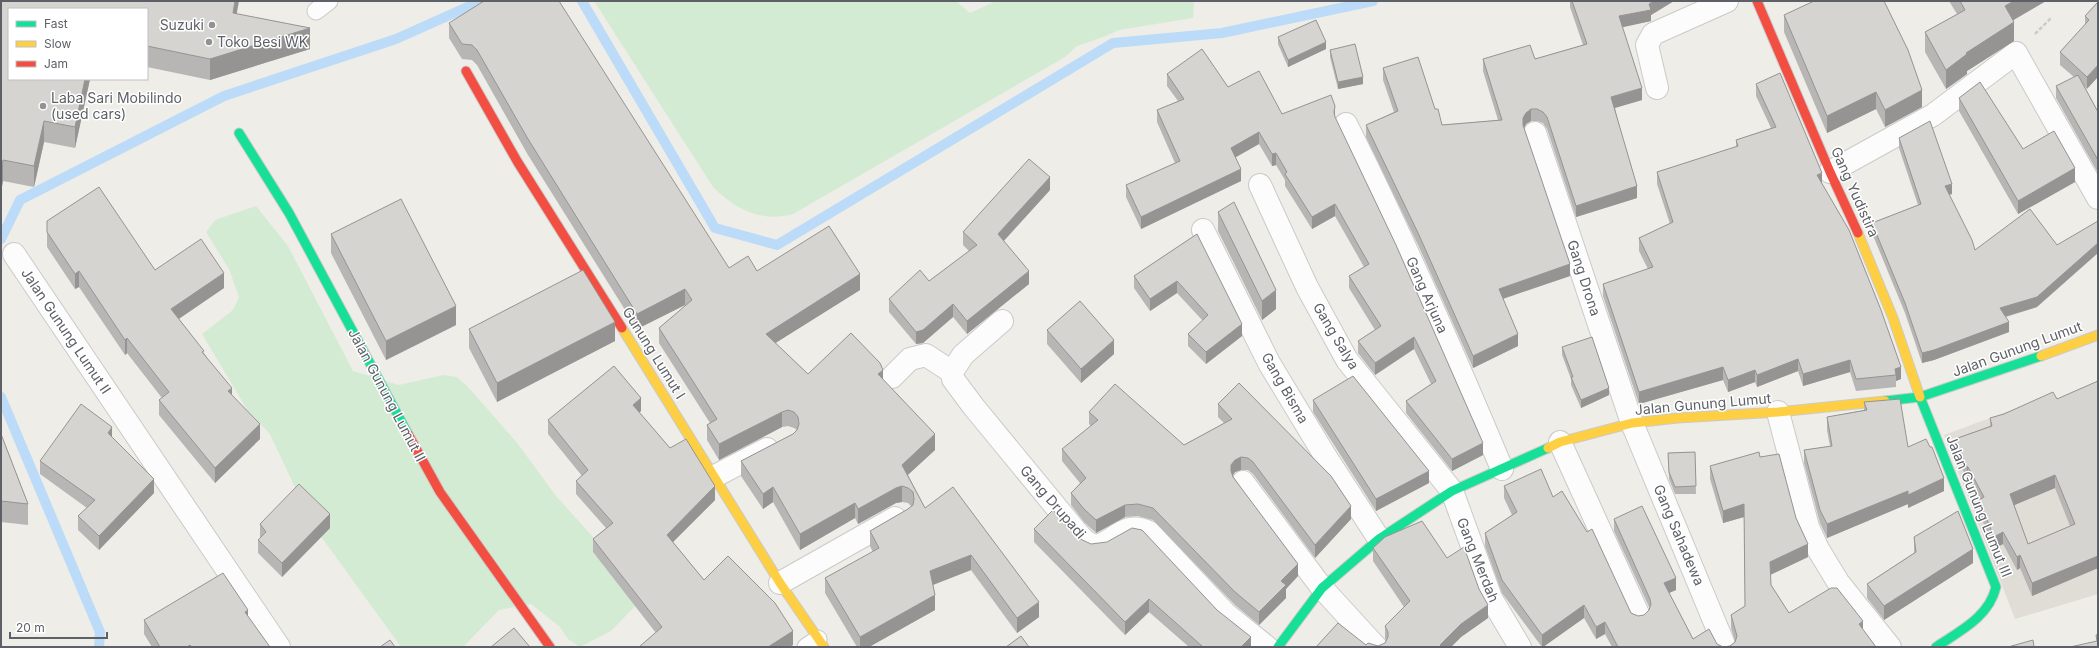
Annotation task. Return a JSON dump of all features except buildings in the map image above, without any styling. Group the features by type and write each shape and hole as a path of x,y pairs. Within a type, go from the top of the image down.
{"street":[{"path":"1657,88 1647,46 1653,34 1726,1"},
{"name":"Gang Yudistira","path":"1757,1 1830,172 1868,254 1920,397"},
{"path":"1830,172 1933,115 2016,52 2098,198"},
{"name":"Gunung Lumut I","path":"466,71 517,161 715,476 816,644"},
{"name":"Gang Arjuna","path":"1346,124 1391,215 1451,348 1502,469"},
{"name":"Jalan Gunung Lumut II","path":"239,133 289,213 440,492 550,647"},
{"name":"Gang Drona","path":"1536,133 1632,424"},
{"name":"Gang Salya","path":"1260,185 1307,287 1347,360 1452,491"},
{"name":"Gang Bisma","path":"1203,230 1269,363 1324,454 1379,540"},
{"name":"Jalan Gunung Lumut II","path":"14,254 279,647"},
{"path":"892,377 910,359 926,355 952,372 963,355 1002,320"},
{"name":"Jalan Gunung Lumut","path":"1278,647 1322,588 1379,540 1452,491 1560,442 1632,424 1678,418 1778,412 1920,397 1989,375 2098,335"},
{"name":"Gang Drupadi","path":"952,372 954,379 973,406 1075,530 1088,543 1097,546 1105,544 1130,528 1139,528 1149,532 1226,614 1267,647"},
{"name":"Jalan Gunung Lumut III","path":"1920,397 1996,587 1996,595 1981,615 1936,647"},
{"path":"1778,412 1808,527 1818,549 1838,582 1890,647"},
{"name":"Gang Sahadewa","path":"1632,424 1725,647"},
{"path":"715,476 787,438"},
{"path":"1560,442 1639,616"},
{"path":"1243,482 1322,588 1376,647"},
{"name":"Gang Merdah","path":"1452,491 1491,598 1520,647"},
{"path":"780,583 902,514"}],"lane":[{"path":"316,11 329,1"}],"shaded area":[{"path":"2052,395 2098,492 2098,594 2015,619 1944,435"}],"green space":[{"path":"594,1 956,1 970,13 996,1 1192,1 1194,3 1193,18 1119,30 1077,46 1065,57 793,214 771,217 740,208 721,195 713,187"},
{"path":"256,206 288,246 353,371 399,385 443,375 457,377 469,388 518,444 556,496 613,559 641,600 611,631 580,647 568,639 560,627 531,604 499,610 463,647 401,647 312,524 270,434 248,411 202,334 233,310 239,297 229,269 206,232 215,220"}],"waterway":[{"path":"1,239 20,200 224,96 396,39 481,1"},
{"path":"582,1 715,228 777,245 1113,43 1222,33 1373,1"},
{"path":"1,397 100,632 99,647"}],"traffic: fast":[{"path":"239,133 289,213 408,434"},
{"path":"1885,401 1920,397 2041,356"},
{"path":"1920,397 1996,587 1987,607 1980,615 1964,629 1936,647"},
{"path":"1278,647 1322,588 1379,539 1452,491 1548,448"}],"traffic: slow":[{"path":"1858,233 1893,318 1920,397"},
{"path":"622,328 780,583 824,647"},
{"path":"2041,356 2098,335"},
{"path":"1548,448 1560,442 1632,423 1678,418 1778,412 1885,401"}],"traffic: jam":[{"path":"1757,1 1830,172 1858,233"},
{"path":"466,71 517,161 622,328"},
{"path":"408,434 440,492 550,647"}],"place":[{"name":"Suzuki","path":"212,25"},
{"name":"Toko Besi WK","path":"209,42"},
{"name":"Laba Sari Mobilindo (used cars)","path":"43,106"}]}
